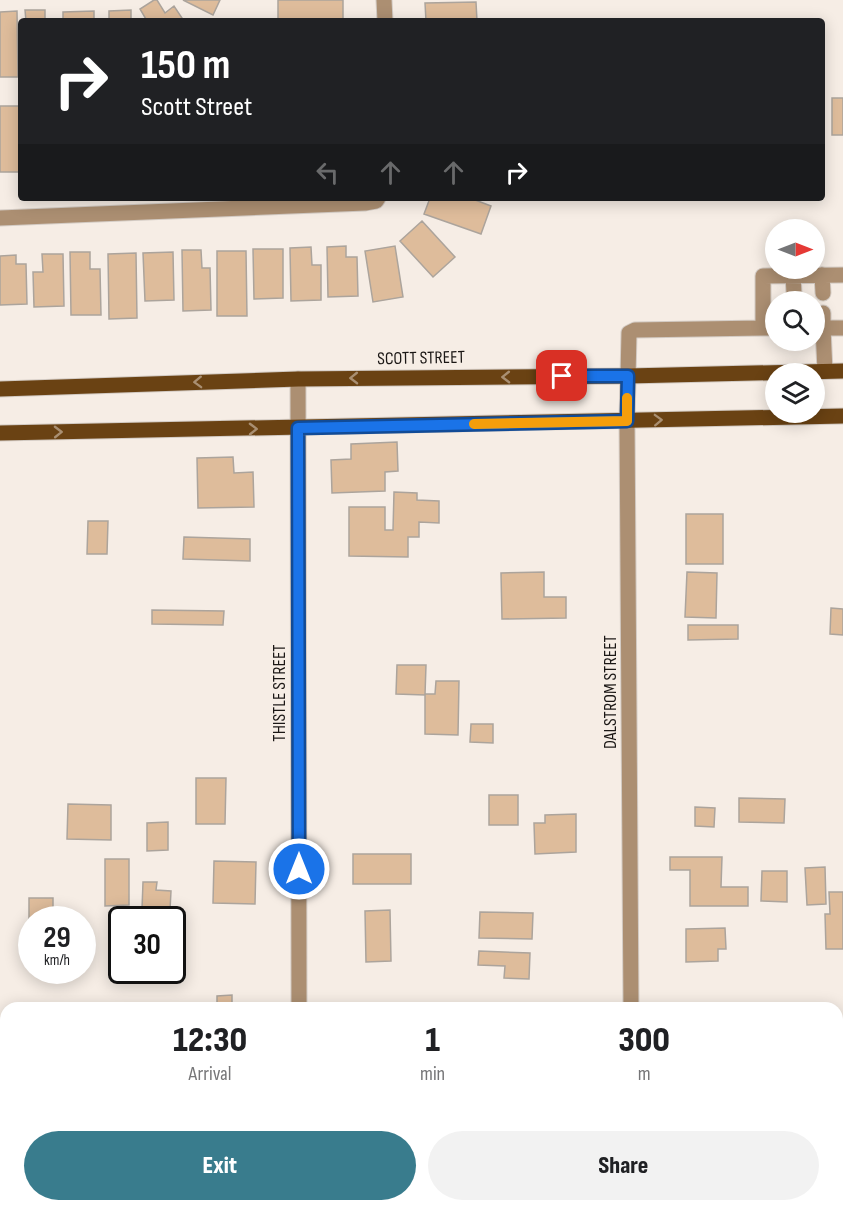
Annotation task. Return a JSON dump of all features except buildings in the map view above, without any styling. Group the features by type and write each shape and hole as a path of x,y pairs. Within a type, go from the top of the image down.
{"main road":[{"name":"SCOTT STREET","path":"825,371 843,371"},
{"name":"SCOTT STREET","path":"0,389 298,379 765,373"},
{"path":"0,433 843,416"}],"street":[{"path":"384,0 385,18"},
{"path":"0,218 376,201"},
{"path":"825,275 843,275"},
{"path":"765,276 763,276 765,293"},
{"path":"825,324 843,328"},
{"name":"DALSTROM STREET","path":"632,1002 627,421 629,333 634,330 765,328"},
{"name":"THISTLE STREET","path":"298,379 299,1002"}],"slow traffic":[{"path":"474,424 627,421 627,398"}],"route":[{"path":"299,869 298,428 627,421 628,376 562,376"}]}
